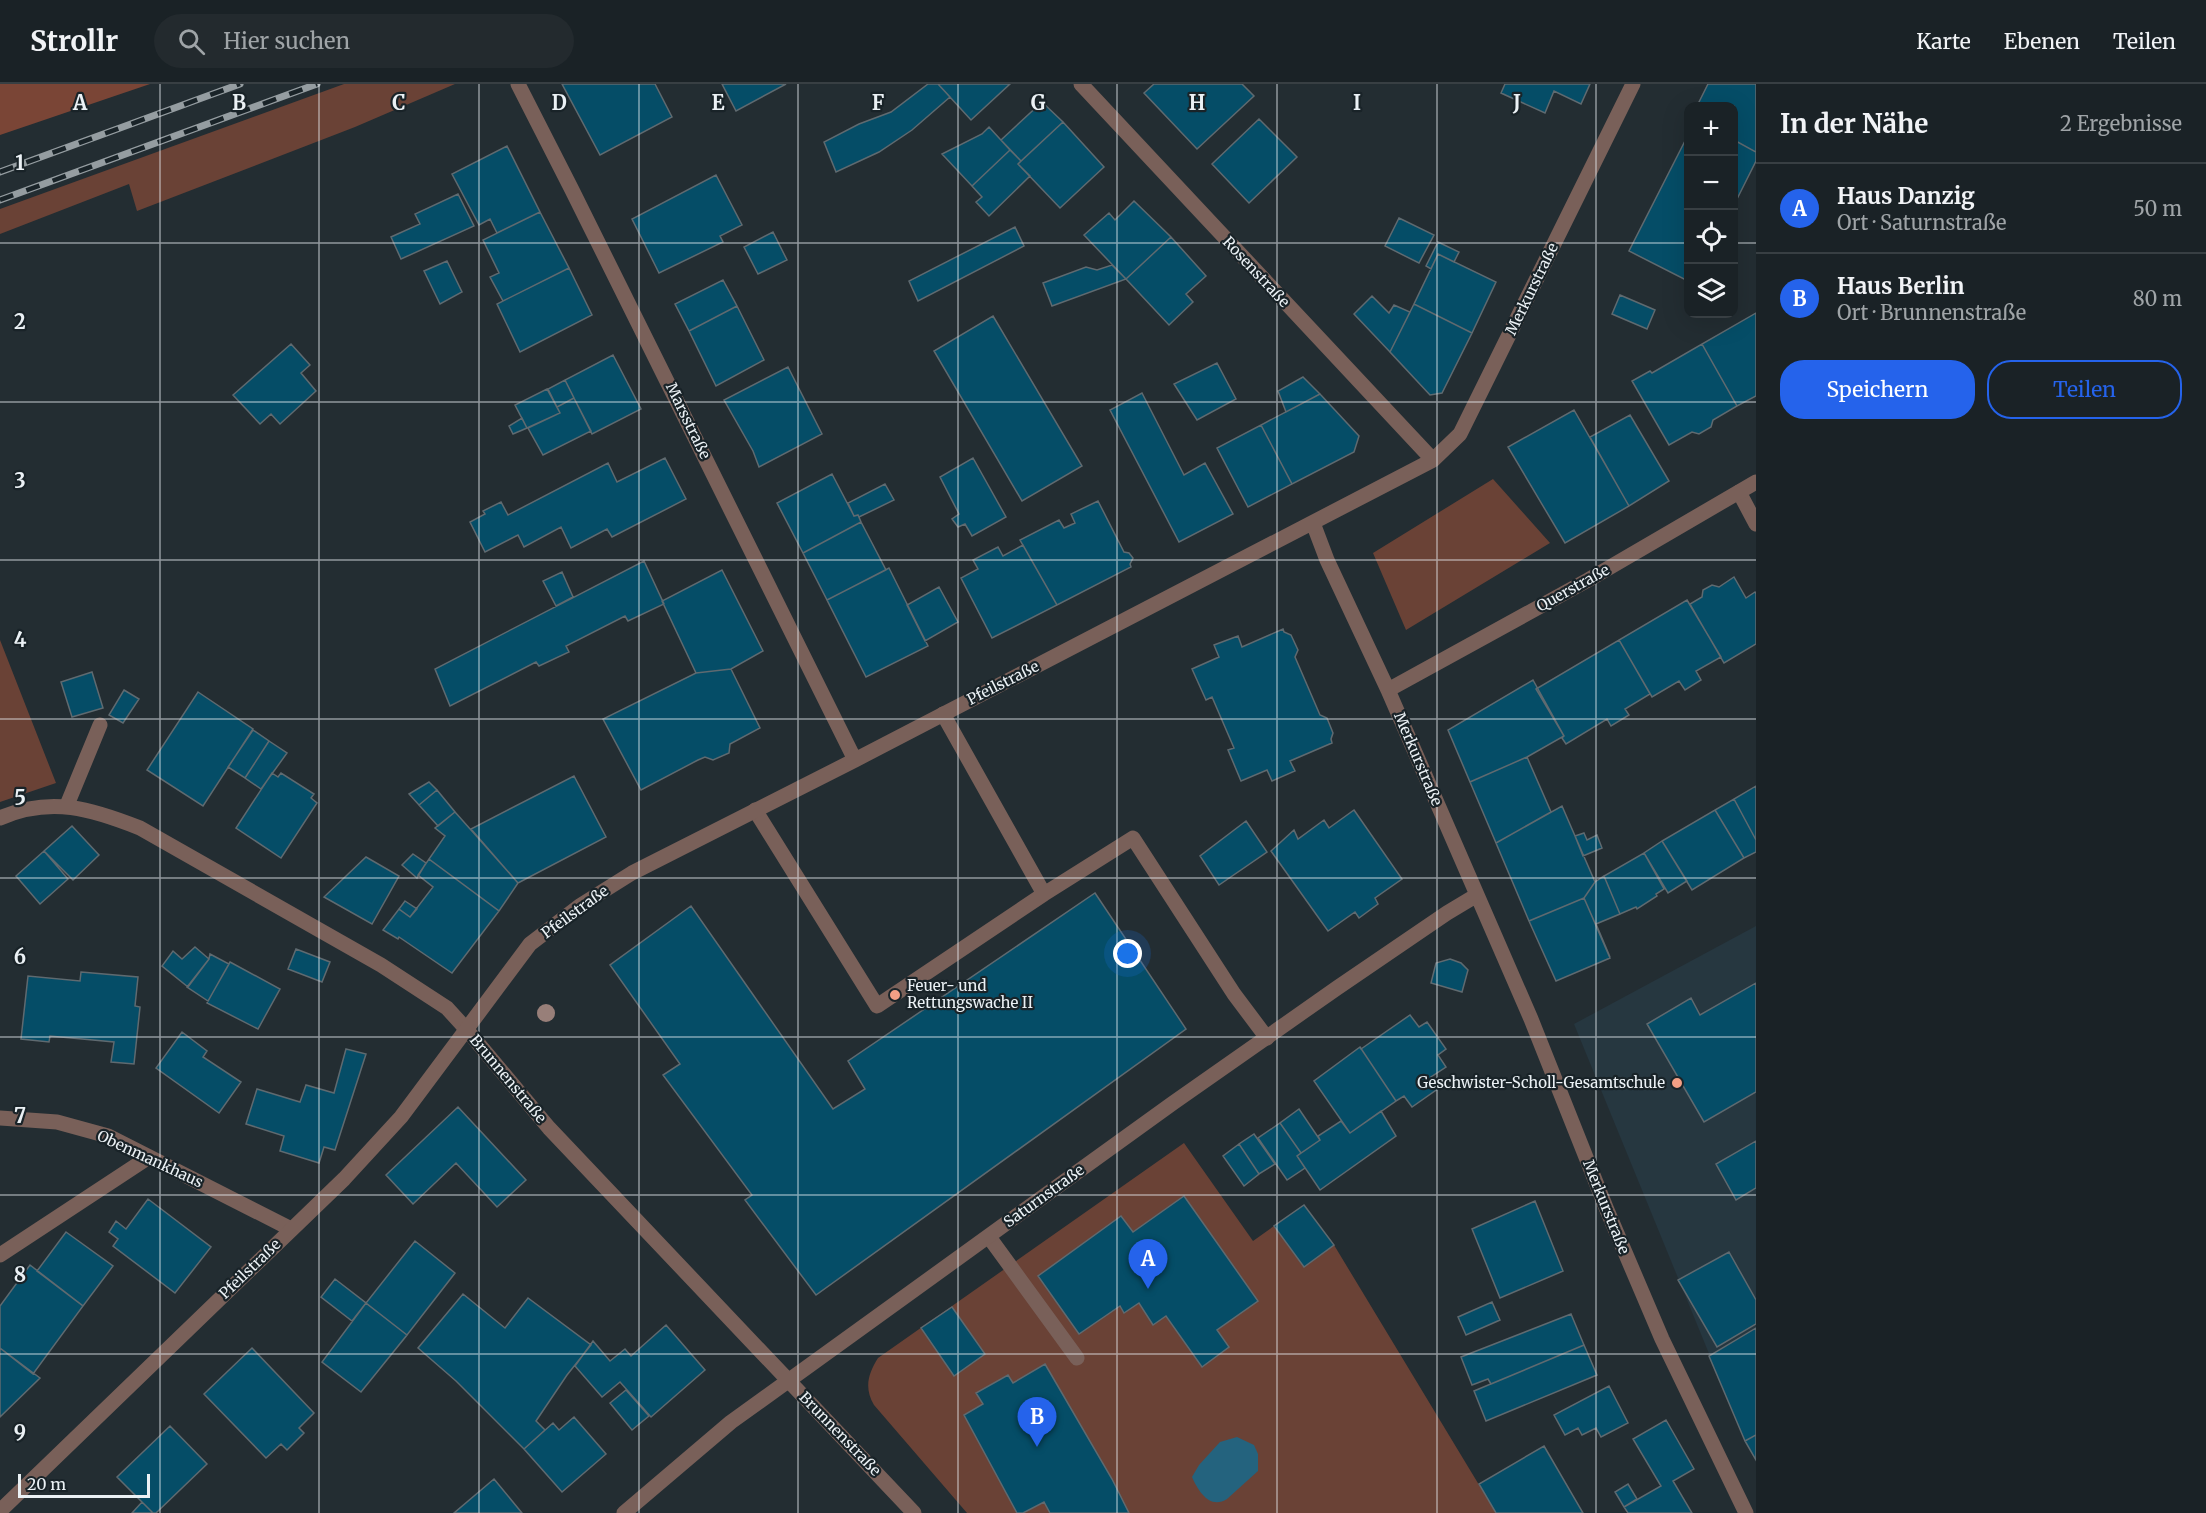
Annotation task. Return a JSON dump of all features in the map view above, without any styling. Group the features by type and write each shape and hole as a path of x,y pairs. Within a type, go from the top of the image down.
{"street":[{"name":"Marsstraße","path":"518,84 573,190 855,759"},
{"name":"Rosenstraße","path":"1081,84 1432,460"},
{"name":"Merkurstraße","path":"1633,84 1460,434 1432,460 1313,523 1327,560 1388,690 1531,1019 1607,1210 1662,1339 1746,1513"},
{"name":"Querstraße","path":"1388,690 1756,482"},
{"path":"1739,492 1756,524"},
{"name":"Pfeilstraße","path":"0,1512 344,1179 401,1117 530,944 581,904 633,873 1313,523"},
{"path":"943,714 1044,894"},
{"path":"67,805 100,725"},
{"name":"Brunnenstraße","path":"0,818 43,806 67,805 102,813 140,828 381,965 447,1008 549,1128 914,1513"},
{"path":"755,810 877,1006 1044,894 1133,838 1234,994 1267,1038"},
{"name":"Saturnstraße","path":"624,1513 731,1422 1267,1038 1476,895"},
{"name":"Obenmankhaus","path":"0,1118 57,1122 108,1136 291,1229"},
{"path":"0,1255 149,1156"},
{"path":"989,1237 1077,1358"}],"shaded area":[{"path":"0,84 150,84 0,135"},
{"path":"344,84 455,84 355,127 137,211 129,184 0,234 0,209"},
{"path":"1493,479 1550,543 1406,630 1373,553"},
{"path":"0,640 56,783 0,802"},
{"name":"Geschwister-Scholl-Gesamtschule","path":"1756,926 1756,1460 1745,1441 1574,1024"},
{"path":"1184,1143 1253,1241 1274,1226 1304,1267 1334,1245 1496,1513 967,1513 874,1405 869,1393 868,1381 878,1358"}],"water":[{"path":"1237,1437 1254,1445 1258,1454 1258,1471 1227,1499 1221,1502 1210,1501 1201,1493 1192,1477 1199,1465 1220,1442"}],"building":[{"path":"562,84 655,84 672,117 600,155"},
{"path":"722,84 786,84 736,111"},
{"path":"928,84 938,84 950,97 912,130 879,152 836,172 824,142 859,124 891,112"},
{"path":"938,84 1010,84 971,120"},
{"path":"1154,84 1242,84 1254,96 1197,149 1144,93"},
{"path":"1505,84 1590,84 1581,104 1554,91 1545,113 1501,93"},
{"path":"1708,84 1756,84 1756,152 1738,142 1738,102 1699,102"},
{"path":"1042,102 1063,122 1021,161 1001,140"},
{"path":"1259,119 1297,157 1249,203 1212,164"},
{"path":"1063,122 1104,167 1060,208 1018,164"},
{"path":"989,127 1010,150 972,186 942,154 982,134"},
{"path":"1738,142 1756,152 1756,161 1738,197"},
{"path":"1684,143 1684,279 1629,251"},
{"path":"507,146 540,212 497,233 490,219 479,225 452,174"},
{"path":"1010,150 1021,161 1018,164 1030,176 989,216 976,202 982,197 972,186"},
{"path":"716,175 742,225 720,236 723,242 659,273 632,219"},
{"path":"458,194 474,226 401,259 391,237 420,224 415,214"},
{"path":"1134,201 1171,237 1126,279 1084,235 1109,213 1115,220"},
{"path":"540,212 569,268 503,301 490,277 499,273 483,240"},
{"path":"1399,218 1434,235 1419,263 1385,246"},
{"path":"1015,227 1024,246 918,301 909,281"},
{"path":"773,232 787,260 758,274 744,247"},
{"path":"1171,237 1206,276 1186,294 1193,302 1169,325 1126,279"},
{"path":"1438,242 1459,252 1454,262 1438,254 1431,269 1426,266"},
{"path":"1438,254 1496,282 1472,333 1414,304"},
{"path":"447,261 462,292 440,304 424,271"},
{"path":"1112,265 1126,279 1052,306 1043,283 1086,267 1097,270"},
{"path":"569,268 592,315 520,352 497,304"},
{"path":"723,280 737,306 689,331 675,304"},
{"path":"1620,295 1655,310 1647,329 1612,314"},
{"path":"1372,296 1389,313 1394,305 1410,312 1390,352 1354,314"},
{"path":"1414,304 1472,333 1442,393 1430,395 1390,352"},
{"path":"737,306 764,360 716,386 689,331"},
{"path":"1756,313 1756,396 1737,406 1702,344"},
{"path":"993,316 1082,466 1022,501 934,351"},
{"path":"291,344 310,365 301,373 316,391 280,424 271,414 260,424 233,395"},
{"path":"1702,344 1737,406 1713,420 1711,427 1699,434 1692,432 1669,445 1632,381 1650,371 1652,373"},
{"path":"613,355 641,409 592,434 565,380"},
{"path":"1217,363 1236,399 1197,420 1174,384"},
{"path":"788,367 822,434 759,467 753,451 724,400"},
{"path":"1303,377 1320,394 1286,412 1278,391"},
{"path":"565,380 574,398 557,407 548,389"},
{"path":"547,389 560,413 527,428 515,405"},
{"path":"1142,393 1184,475 1205,463 1233,514 1179,542 1110,410"},
{"path":"1320,394 1359,436 1354,452 1292,484 1261,425"},
{"path":"574,398 591,431 543,455 528,428 560,413 557,407"},
{"path":"1574,410 1629,506 1565,543 1508,447"},
{"path":"1630,415 1669,481 1629,506 1590,437"},
{"path":"522,418 527,428 513,434 509,426"},
{"path":"1261,425 1292,484 1248,507 1217,448"},
{"path":"665,458 686,499 612,537 607,529 571,548 561,527 524,547 518,535 485,552 470,522 485,514 483,511 501,502 508,515 608,463 617,482"},
{"path":"973,458 1006,517 972,536 965,524 958,527 952,519 959,514 940,477"},
{"path":"832,474 854,516 858,515 861,522 803,553 777,503"},
{"path":"885,484 894,500 859,517 854,516 848,503"},
{"path":"1098,501 1124,552 1129,553 1133,558 1131,567 1057,605 1020,540 1059,520 1064,528 1075,523 1071,514"},
{"path":"861,522 886,570 827,600 803,553"},
{"path":"1023,545 1057,605 992,638 961,578 978,569 973,560 998,547 1003,556"},
{"path":"644,561 664,604 628,621 625,616 566,646 569,652 539,666 536,662 450,706 435,669"},
{"path":"889,568 928,646 866,677 827,600"},
{"path":"722,570 763,651 731,669 696,673 662,601"},
{"path":"562,572 573,597 556,606 543,581"},
{"path":"1734,577 1746,598 1755,592 1756,594 1756,644 1724,663 1690,604 1702,597 1703,590 1712,585 1719,587"},
{"path":"939,587 958,622 925,641 907,605"},
{"path":"1687,600 1721,657 1696,671 1701,680 1685,690 1679,681 1652,697 1619,640"},
{"path":"1283,629 1291,635 1298,650 1295,657 1320,715 1327,718 1333,733 1332,743 1290,761 1295,771 1272,781 1267,770 1241,781 1228,750 1234,748 1212,697 1206,700 1192,669 1219,657 1214,645 1238,636 1242,647"},
{"path":"1619,640 1650,694 1625,709 1629,715 1611,726 1607,719 1566,744 1562,738 1564,736 1536,689"},
{"path":"731,669 760,728 730,744 729,753 713,760 705,757 641,790 603,719 696,673"},
{"path":"92,672 103,708 72,717 61,682"},
{"path":"1533,680 1564,736 1527,757 1470,782 1448,730"},
{"path":"124,690 139,699 123,723 109,715"},
{"path":"198,692 253,729 203,806 147,770"},
{"path":"253,730 269,741 245,778 228,767"},
{"path":"269,741 287,753 261,789 245,778"},
{"path":"1527,757 1551,812 1496,843 1470,782"},
{"path":"272,773 278,777 281,773 314,794 311,798 317,803 281,858 236,828"},
{"path":"574,776 606,837 518,883 471,829"},
{"path":"429,782 437,790 419,805 409,794"},
{"path":"1756,786 1756,840 1734,799"},
{"path":"437,790 455,812 438,826 419,805"},
{"path":"1734,799 1756,840 1756,852 1744,858 1715,810"},
{"path":"1562,806 1595,882 1584,898 1529,921 1496,843"},
{"path":"1354,810 1402,879 1375,898 1378,904 1359,918 1355,912 1328,931 1271,851 1294,830 1298,839 1324,820 1329,828"},
{"path":"1715,810 1744,858 1692,890 1662,841"},
{"path":"455,812 518,883 499,911 429,859 445,836 435,828"},
{"path":"1246,821 1267,852 1219,885 1200,856"},
{"path":"72,826 99,855 73,880 44,851"},
{"path":"1584,833 1587,840 1597,835 1602,848 1583,856 1575,836"},
{"path":"1662,841 1687,881 1668,893 1644,853"},
{"path":"44,851 68,879 40,904 16,876"},
{"path":"1644,853 1664,889 1637,909 1636,907 1620,914 1604,876"},
{"path":"413,854 426,863 417,878 402,865"},
{"path":"366,857 399,876 372,924 324,897"},
{"path":"429,859 499,911 452,973 399,937 398,939 383,930 399,909 410,917 433,887 418,875"},
{"path":"1604,876 1620,914 1596,924 1610,957 1584,898 1595,882"},
{"path":"1095,893 1186,1029 816,1295 745,1200 752,1195 663,1075 680,1064 610,965 691,906 833,1109 865,1089 848,1061"},
{"path":"1584,898 1610,958 1556,981 1529,921"},
{"path":"405,901 417,909 410,917 399,909"},
{"path":"195,947 209,959 188,987 162,966 173,951 182,959"},
{"path":"296,949 330,962 322,982 288,969"},
{"path":"210,954 229,964 208,1001 187,987 209,959"},
{"path":"1450,959 1461,963 1468,970 1462,992 1431,983 1436,963"},
{"path":"230,962 280,989 258,1029 207,1003"},
{"path":"81,972 138,977 135,1006 140,1007 134,1064 111,1062 114,1042 50,1036 49,1042 21,1039 28,976 80,981"},
{"path":"1756,983 1756,1092 1704,1122 1647,1024 1691,998 1700,1015"},
{"path":"1410,1015 1419,1027 1427,1022 1446,1049 1438,1055 1446,1067 1431,1077 1439,1088 1412,1107 1404,1096 1396,1101 1361,1049"},
{"path":"182,1032 207,1051 203,1057 241,1082 219,1113 156,1068"},
{"path":"1360,1047 1396,1101 1350,1133 1314,1081"},
{"path":"346,1049 366,1054 335,1150 324,1147 319,1163 280,1151 284,1136 246,1124 257,1089 300,1102 306,1085 334,1093"},
{"path":"458,1107 526,1180 497,1207 456,1163 413,1204 386,1175"},
{"path":"1299,1109 1320,1140 1301,1153 1280,1123"},
{"path":"1381,1111 1396,1136 1320,1190 1297,1156 1320,1140 1318,1136 1341,1121 1350,1133"},
{"path":"1280,1123 1301,1153 1297,1156 1305,1168 1287,1180 1258,1138"},
{"path":"1254,1134 1275,1164 1259,1174 1239,1144"},
{"path":"1756,1141 1756,1188 1736,1200 1716,1164"},
{"path":"1239,1144 1259,1174 1244,1186 1223,1156"},
{"path":"1184,1196 1258,1301 1217,1330 1229,1347 1202,1367 1166,1316 1153,1325 1139,1303 1124,1313 1120,1306 1079,1334 1038,1276 1121,1216 1133,1232"},
{"path":"148,1199 211,1247 175,1293 113,1246 118,1239 109,1232 116,1221 126,1229"},
{"path":"1535,1201 1563,1271 1500,1298 1472,1229"},
{"path":"1304,1205 1334,1245 1304,1267 1274,1226"},
{"path":"66,1232 113,1266 83,1306 37,1271"},
{"path":"415,1241 455,1273 407,1335 366,1303"},
{"path":"1729,1252 1756,1300 1756,1324 1717,1347 1678,1280"},
{"path":"30,1265 83,1306 33,1374 0,1348 0,1306"},
{"path":"335,1279 366,1303 352,1321 321,1297"},
{"path":"463,1294 505,1328 528,1298 591,1345 567,1375 536,1421 545,1430 524,1449 456,1381 418,1348"},
{"path":"1492,1302 1500,1320 1466,1335 1458,1317"},
{"path":"366,1303 407,1335 361,1392 322,1362"},
{"path":"952,1307 985,1354 954,1376 921,1328"},
{"path":"1571,1314 1584,1345 1491,1384 1488,1379 1472,1385 1461,1357"},
{"path":"666,1325 705,1370 651,1417 620,1382 602,1397 575,1366 593,1341 610,1361 625,1349 631,1356"},
{"path":"1756,1328 1756,1435 1745,1441 1709,1356"},
{"path":"1584,1345 1597,1375 1486,1421 1474,1391"},
{"path":"0,1348 40,1378 0,1417"},
{"path":"252,1348 314,1413 299,1428 304,1433 287,1450 281,1444 266,1458 204,1394"},
{"path":"1045,1364 1112,1479 1129,1513 1050,1513 1044,1502 1023,1513 1017,1513 964,1415 983,1404 976,1393 1008,1375 1013,1383"},
{"path":"1609,1386 1628,1423 1601,1437 1596,1428 1582,1435 1578,1428 1565,1435 1554,1415"},
{"path":"626,1390 649,1416 632,1430 610,1403"},
{"path":"574,1417 606,1454 562,1492 524,1449 553,1423 559,1430"},
{"path":"1666,1420 1694,1469 1673,1481 1692,1513 1628,1513 1624,1507 1661,1486 1633,1439"},
{"path":"170,1426 207,1464 156,1513 153,1513 117,1477"},
{"path":"1756,1435 1756,1460 1745,1441"},
{"path":"1544,1446 1583,1513 1496,1513 1479,1484"},
{"path":"494,1479 522,1513 454,1513"},
{"path":"1628,1484 1637,1499 1624,1507 1615,1492"},
{"path":"142,1502 153,1513 132,1513"}],"railway":[{"path":"0,172 240,84"},
{"path":"0,200 317,84"}],"place":[{"name":"Feuer- und Rettungswache II","path":"895,995"},
{"name":"Geschwister-Scholl-Gesamtschule","path":"1677,1083"},
{"name":"Haus Danzig","path":"1148,1289"},
{"name":"Haus Berlin","path":"1037,1447"}]}
